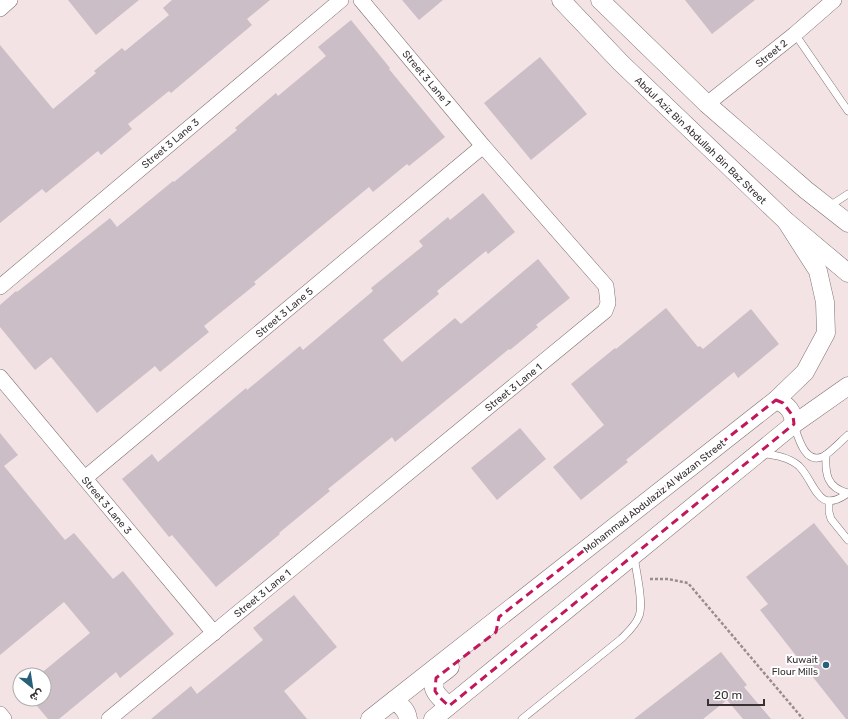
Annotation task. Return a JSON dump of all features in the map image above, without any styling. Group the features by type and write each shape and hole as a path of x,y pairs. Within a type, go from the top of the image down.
{"street":[{"path":"0,8 10,0"},
{"name":"Street 3 Lane 3","path":"0,287 341,0"},
{"name":"Street 3 Lane 1","path":"109,719 605,311 608,303 606,286 483,146 361,0"},
{"name":"Abdul Aziz Bin Abdullah Bin Baz Street","path":"560,0 627,69 786,221 848,273"},
{"path":"600,0 706,104 800,185 848,223"},
{"name":"Street 2","path":"706,104 794,34 833,0"},
{"name":"Street 3 Lane 5","path":"85,478 483,146"},
{"name":"Mohammad Abdulaziz Al Wazan Street","path":"370,719 776,400 805,372 826,333 825,302 818,271 786,221"},
{"name":"Street 3 Lane 3","path":"0,376 214,633"},
{"path":"434,719 794,424 848,386"},
{"path":"776,400 783,403 789,409 793,416 794,424"},
{"path":"449,706 435,691 434,684 436,678 496,632 499,617"},
{"path":"394,700 404,708 408,719"},
{"path":"0,714 4,719"}],"lane":[{"path":"794,34 848,111"},
{"path":"827,207 848,194"},
{"path":"794,424 801,444 807,453 816,457 826,455 848,435"},
{"path":"759,453 791,460 799,466 824,500 837,500 848,493"},
{"path":"826,455 825,466 828,479 836,489 848,493"},
{"path":"829,501 829,512 831,519 848,540"},
{"path":"522,719 621,639 639,618 641,606 634,555"}],"path":[{"path":"637,579 668,579 688,583 803,719"}],"highlighted area":[{"path":"776,400 783,403 793,416 794,424 449,706 440,698 435,691 436,678 496,632 499,617"}],"building":[{"path":"68,0 139,0 96,35"},
{"path":"172,0 270,0 247,19 252,25 171,93 169,91 128,124 132,129 101,155 98,151 46,193 42,189 0,223 0,45 53,109 96,73 94,71 122,48 125,51 169,15 163,8"},
{"path":"402,0 443,0 419,20"},
{"path":"685,0 755,0 712,34"},
{"path":"351,20 445,137 409,166 407,164 373,192 369,187 254,282 256,284 204,326 209,332 160,372 155,366 97,413 51,357 35,370 0,327 0,305 110,218 117,227 173,181 174,182 237,130 235,128 276,93 278,96 326,56 318,47"},
{"path":"540,57 587,114 531,160 484,103"},
{"path":"483,193 515,232 488,254 486,251 437,291 439,294 383,340 402,362 455,318 461,324 538,259 570,298 536,325 538,327 395,442 392,437 328,489 330,491 216,587 172,535 169,537 122,479 152,454 158,462 246,388 247,390 300,346 303,350 373,291 371,288 423,246 419,241 448,217 450,220"},
{"path":"666,308 698,347 700,346 703,349 751,309 779,344 738,378 734,372 626,460 628,462 581,500 553,467 604,425 571,384"},
{"path":"520,428 546,459 497,500 471,468"},
{"path":"0,433 18,455 4,466 65,540 74,533 113,579 123,571 174,634 120,678 116,672 59,719 48,719 38,707 52,707 52,667 49,667 90,633 64,602 0,655"},
{"name":"Kuwait Flour Mills","path":"814,523 848,566 848,719 846,719 760,610 768,604 746,577"},
{"path":"294,595 337,647 284,691 307,719 151,719 191,686 197,694 263,640 253,628"},
{"path":"721,652 747,685 744,687 771,719 743,719 727,700 703,719 634,719"}],"place":[{"name":"Kuwait Flour Mills","path":"826,665"}]}
